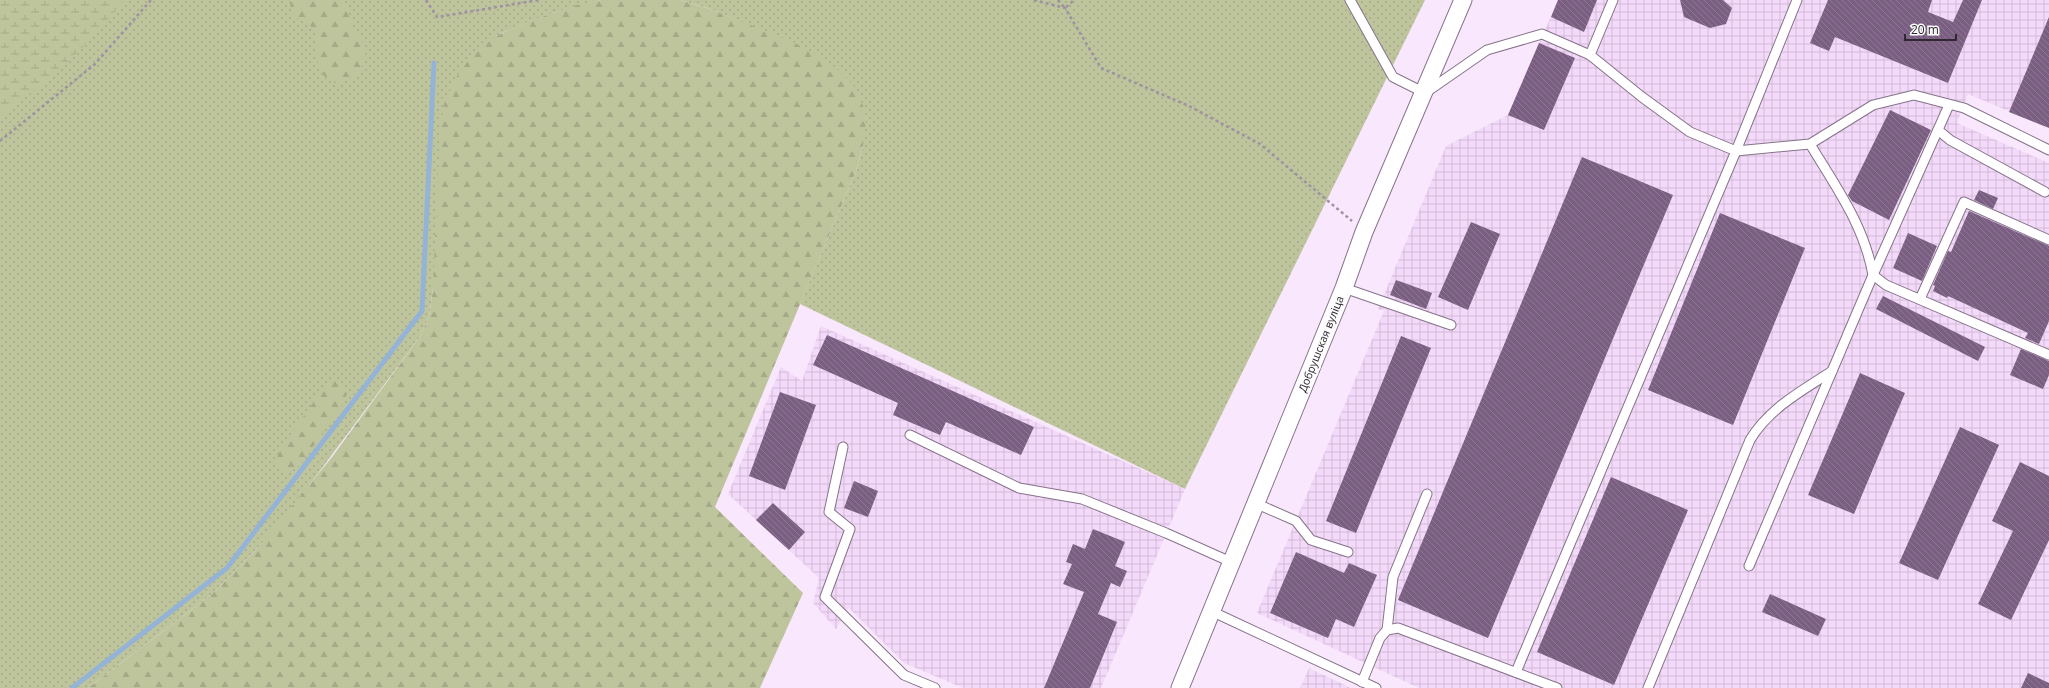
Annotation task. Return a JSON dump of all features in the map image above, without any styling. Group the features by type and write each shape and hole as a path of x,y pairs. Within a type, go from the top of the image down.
{"street":[{"name":"Добрушская вуліца","path":"1180,688 1344,288 1364,232 1425,93 1463,0"}],"lane":[{"path":"1350,0 1392,77 1425,93 1487,50 1542,34 1590,55 1642,97 1690,132 1736,150 1810,144 1872,105 1914,95 1964,108 2049,150"},
{"path":"1590,55 1613,0"},
{"path":"1516,672 1798,0"},
{"path":"1749,566 1873,275 1949,105"},
{"path":"1938,130 1950,140 2045,192"},
{"path":"1810,144 1859,226 1869,254 1873,275 1886,285 2049,355"},
{"path":"1920,300 1964,202 2049,240"},
{"path":"1344,288 1451,325"},
{"path":"1648,688 1750,440 1758,426 1774,411 1832,371"},
{"path":"910,435 1019,488 1082,499 1166,533 1231,562"},
{"path":"844,447 829,512 850,529 825,597 904,675 935,688"},
{"path":"1388,630 1393,577 1427,494"},
{"path":"1255,503 1296,521 1311,540 1348,552"},
{"path":"1211,611 1376,688"},
{"path":"1362,682 1380,638 1388,630 1398,628 1557,688"}],"path":[{"path":"0,141 94,64 151,0"},
{"path":"426,0 437,17 539,0"},
{"path":"1034,0 1065,8"},
{"path":"1058,0 1065,8 1101,68 1189,106 1260,144 1364,232"},
{"path":"1065,8 1074,0"}],"shaded area":[{"path":"1558,0 2049,0 2049,128 1968,94 1957,123 2049,163 2049,688 1419,688 1257,613 1384,311 1378,309 1446,146 1508,115"},
{"path":"821,326 1185,489 1101,688 963,688 904,663 849,608 836,629 813,603 819,578 728,494 781,367 802,381"},
{"path":"1309,668 1351,688 1300,688"}],"green space":[{"path":"0,0 601,0 548,15 496,36 433,289 429,316 419,338 293,507 255,551 212,594 88,688 0,688"},
{"path":"0,0 124,0 97,33 66,63 34,91 0,116"},
{"path":"290,0 345,0 350,20 362,41 365,51 363,64 355,75 340,83 330,81 324,76 318,64 317,44 314,31 307,23 295,17 291,8"},
{"path":"601,0 680,0 713,10 795,43 821,57 842,73 858,91 866,115 864,142 856,171 715,507 803,593 760,688 88,688 212,594 255,551 332,457 419,338 429,316 433,289 440,131 444,104 455,79 472,55 496,36 527,22 577,5"},
{"path":"680,0 1425,0 1185,489 800,304 856,171 864,142 748,25 713,10"},
{"path":"336,380 343,384 346,390 346,397 343,405 300,465 288,473 283,472 276,463 279,450 324,388"}],"building":[{"path":"1558,0 1597,0 1584,32 1551,17"},
{"path":"1680,0 1723,0 1732,8 1726,24 1710,28 1684,17"},
{"path":"1828,0 1932,0 1928,12 1953,22 1963,0 1982,0 1948,83 1835,37 1829,51 1810,43"},
{"path":"2049,17 2049,128 2009,112"},
{"path":"1539,43 1575,58 1544,130 1508,115"},
{"path":"1890,110 1931,130 1889,220 1852,201 1848,195"},
{"path":"1582,157 1673,195 1488,638 1398,600"},
{"path":"1979,190 1998,198 1993,209 1974,200"},
{"path":"1969,211 2049,246 2049,321 2039,344 2025,338 2028,333 2026,332 1948,296 1947,298 1933,291 1935,286 1933,285 1948,251 1951,252"},
{"path":"1720,213 1805,248 1733,425 1648,390"},
{"path":"1471,222 1500,234 1468,310 1438,297"},
{"path":"1908,233 1937,246 1922,281 1893,268"},
{"path":"1396,280 1432,293 1426,309 1390,295"},
{"path":"1883,296 1985,347 1978,361 1876,309"},
{"path":"827,335 1034,427 1021,455 946,422 940,435 893,415 898,403 813,365"},
{"path":"1401,336 1431,348 1356,533 1326,521"},
{"path":"2021,349 2049,361 2049,375 2043,389 2010,375"},
{"path":"1860,373 1905,393 1854,514 1808,495"},
{"path":"780,392 816,405 785,490 749,476"},
{"path":"1960,427 1999,445 1938,580 1899,563"},
{"path":"2020,462 2049,476 2049,540 2011,620 1978,604 2013,531 1992,521"},
{"path":"1611,477 1688,510 1614,685 1537,652"},
{"path":"854,481 878,491 868,517 844,508"},
{"path":"773,503 805,532 789,550 756,520"},
{"path":"1093,529 1125,542 1115,566 1127,571 1120,587 1111,583 1098,614 1117,622 1090,688 1044,688 1084,592 1063,584 1072,564 1066,562 1073,544 1085,549"},
{"path":"1296,552 1344,573 1349,563 1377,575 1354,627 1336,619 1328,638 1270,613"},
{"path":"1770,594 1826,619 1818,636 1762,612"},
{"path":"2028,673 2049,683 2049,688 2021,688"}],"waterway":[{"path":"72,688 227,568 422,311 434,63"}]}
